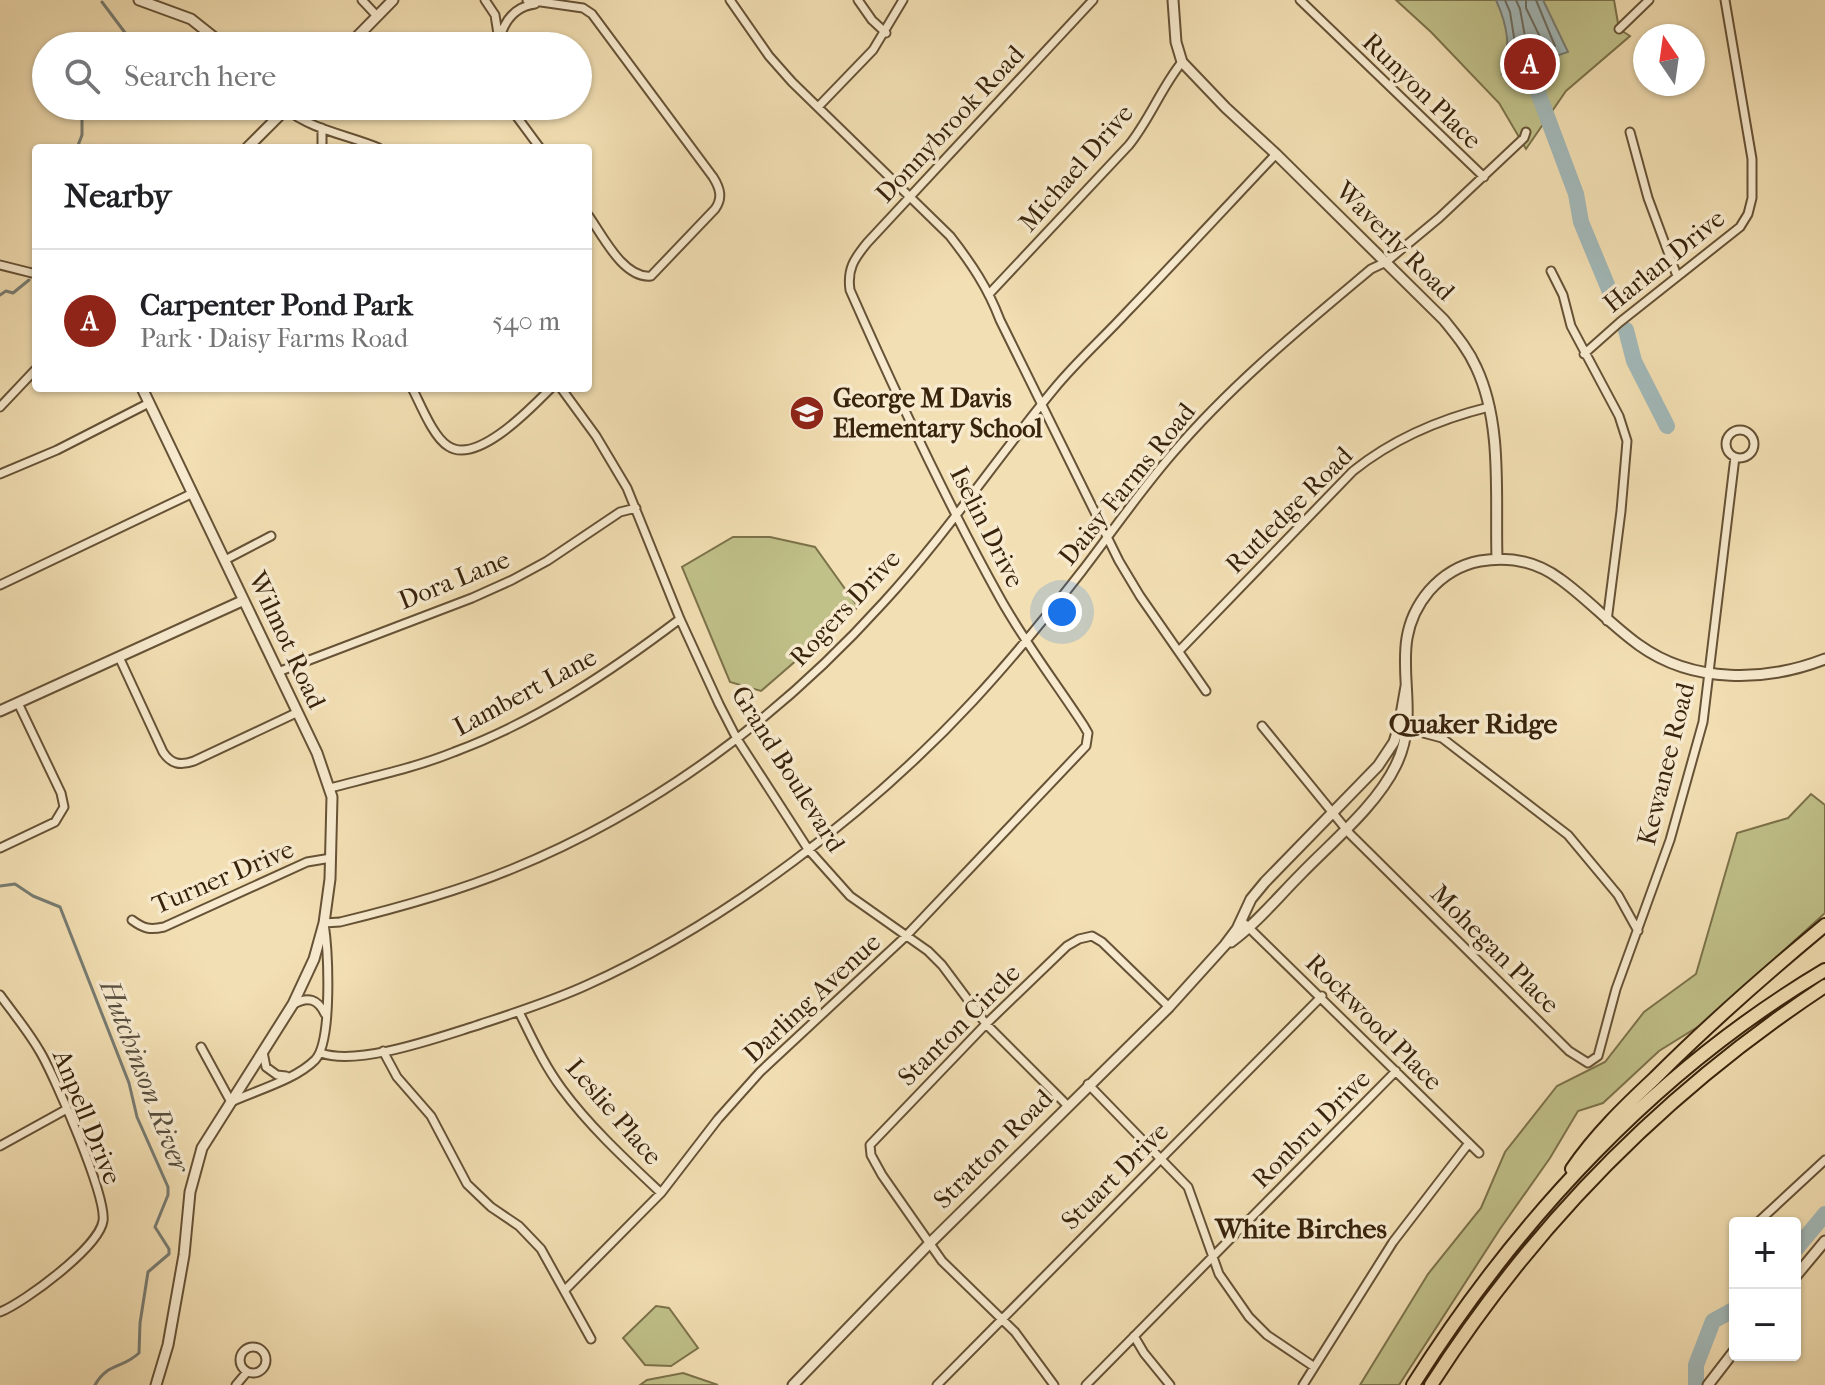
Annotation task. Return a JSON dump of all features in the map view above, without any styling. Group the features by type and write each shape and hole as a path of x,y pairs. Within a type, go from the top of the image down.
{"highway":[{"path":"1551,1200 1584,1150 1642,1090 1712,1022 1825,925"},
{"path":"1413,1385 1482,1284 1551,1200 1640,1109 1765,1008 1825,970"},
{"path":"1431,1385 1511,1271 1598,1172 1694,1082 1755,1034 1825,986"}],"street":[{"path":"362,0 377,16"},
{"path":"362,32 393,0"},
{"path":"485,0 495,15 497,32"},
{"path":"527,0 583,8 592,14 713,177 720,191 719,204 715,209 656,271 646,277 638,276 625,266 592,221"},
{"path":"730,0 769,56 950,236 990,293 1106,536 1140,596 1206,691"},
{"path":"858,0 886,33"},
{"path":"818,107 873,50 886,33 903,0"},
{"name":"Donnybrook Road","path":"849,281 848,273 854,259 1093,0"},
{"path":"1173,0 1176,42 1182,62"},
{"name":"Runyon Place","path":"1300,0 1484,177"},
{"path":"1619,29 1649,0"},
{"name":"Harlan Drive","path":"1584,354 1740,227 1748,214 1752,198 1749,130 1725,0"},
{"path":"144,1 191,19 207,32"},
{"path":"502,32 505,22 514,12 528,5 546,3"},
{"name":"Waverly Road","path":"1182,62 1444,320 1464,345 1476,367 1489,407 1497,558"},
{"name":"Michael Drive","path":"990,293 1129,145 1143,128 1182,62"},
{"path":"251,144 274,120"},
{"path":"302,120 368,144"},
{"path":"519,120 537,144"},
{"path":"322,128 322,144"},
{"name":"Daisy Farms Road","path":"321,1053 341,1058 437,1038 519,1012 587,985 670,943 808,849 868,802 970,703 1027,640 1174,451 1232,391 1296,331 1371,269 1386,262 1484,177 1524,138 1526,132"},
{"path":"1630,132 1648,198 1677,276"},
{"name":"Rogers Drive","path":"324,923 409,905 512,870 564,846 656,796 737,739 787,698 885,602 1055,389 1276,154"},
{"path":"0,265 32,273"},
{"path":"1551,271 1563,295 1571,326 1619,416 1627,441 1607,621"},
{"name":"Iselin Drive","path":"849,281 850,290 901,403 1001,599 1084,726 1088,738"},
{"path":"0,407 32,373"},
{"name":"Wilmot Road","path":"144,392 330,788 333,830 324,923 314,959 293,1004 209,1133 194,1170 184,1255 168,1345 156,1385"},
{"path":"414,392 438,435 449,447 459,449 497,437 512,427 547,392"},
{"name":"Grand Boulevard","path":"564,392 596,436 636,508 680,619 737,739 808,849 850,896 928,951 986,1024 1067,1105"},
{"path":"0,474 57,450 149,403"},
{"name":"Rutledge Road","path":"1179,651 1368,459 1405,437 1489,407"},
{"name":"Kewanee Road","path":"1606,1025 1689,777 1703,722 1735,457"},
{"path":"0,585 193,493"},
{"name":"Dora Lane","path":"278,672 512,580 568,548 620,512 636,508"},
{"path":"225,560 271,536"},
{"name":"Stratton Road","path":"793,1385 1067,1105 1169,1007 1245,923 1346,828 1380,791 1397,764 1404,727 1405,645 1410,621 1417,606 1432,588 1454,570 1469,563 1497,558 1515,559 1552,573 1642,647 1663,659 1709,672 1764,676 1823,661"},
{"path":"0,711 242,601"},
{"name":"Lambert Lane","path":"330,788 427,762 491,737 546,710 594,681 680,619"},
{"path":"119,657 163,752 172,762 182,764 194,761 296,713"},
{"path":"0,848 55,822 64,807 61,793 18,703"},
{"path":"1262,726 1346,828"},
{"path":"1404,727 1442,738 1568,835 1618,895 1638,931"},
{"name":"Stratton Road","path":"1245,923 1251,899 1378,766 1404,727"},
{"name":"Darling Avenue","path":"565,1290 661,1193 718,1119 760,1072 905,937 1071,764 1086,746 1088,738"},
{"name":"Mohegan Place","path":"1346,828 1580,1060 1588,1063 1598,1056 1606,1025"},
{"name":"Turner Drive","path":"132,920 150,930 164,927 307,862 331,858"},
{"name":"Wilmot Road","path":"321,1053 328,955 324,923"},
{"name":"Rockwood Place","path":"1245,923 1479,1153"},
{"name":"Stanton Circle","path":"929,1244 882,1175 871,1155 870,1145 986,1024 1067,946 1092,936 1169,1007"},
{"name":"Anpell Drive","path":"0,995 40,1050 67,1109 98,1192 103,1223 97,1238 76,1257 26,1297 0,1312"},
{"name":"Stuart Drive","path":"937,1385 1322,996"},
{"path":"293,1004 306,998 312,999 319,1003 326,1016"},
{"name":"Leslie Place","path":"519,1012 561,1088 611,1145 661,1193"},
{"path":"201,1047 231,1102 288,1077 312,1063 321,1053"},
{"path":"383,1051 397,1077 431,1116 467,1184 491,1207 530,1236 565,1290 591,1339"},
{"path":"263,1052 266,1067 277,1075 288,1077"},
{"name":"Ronbru Drive","path":"1086,1385 1396,1071"},
{"path":"1088,1084 1192,1194 1224,1283 1249,1317 1267,1335 1313,1366"},
{"path":"0,1146 67,1109"},
{"path":"1303,1385 1402,1229 1469,1143"},
{"path":"1763,1217 1825,1160"},
{"path":"1801,1270 1825,1241"},
{"path":"929,1244 942,1261 1015,1332 1054,1385"},
{"path":"1134,1336 1170,1385"},
{"path":"1708,1385 1729,1358"},
{"path":"236,1385 247,1372"}],"green space":[{"path":"1396,0 1614,0 1619,29 1630,36 1566,91 1526,149 1499,103"},
{"path":"733,537 770,537 815,547 858,607 761,691 730,682 682,567"},
{"path":"1811,794 1825,805 1825,913 1704,1023 1659,1051 1603,1103 1578,1111 1399,1385 1360,1385 1428,1274 1481,1208 1505,1152 1557,1086 1605,1062 1644,1012 1696,974 1737,833 1788,818"},
{"path":"656,1306 669,1308 698,1348 671,1366 645,1365 623,1338"},
{"path":"683,1373 718,1385 640,1385 647,1380"}],"water":[{"path":"1496,0 1543,0 1568,52 1502,74 1507,37"}],"waterway":[{"name":"Hutchinson River","path":"102,2 124,32"},
{"path":"1512,71 1523,88 1535,88"},
{"path":"1533,79 1576,194 1581,222 1615,304"},
{"name":"Hutchinson River","path":"79,144 82,120"},
{"name":"Hutchinson River","path":"0,295 6,291 13,293 29,280"},
{"path":"1626,330 1634,361 1667,426"},
{"name":"Hutchinson River","path":"0,886 15,884 33,896 60,907 129,1083 137,1117 168,1187 168,1195 155,1227 169,1254 148,1272 139,1353 110,1369 95,1385"},
{"path":"1801,1243 1825,1214"},
{"path":"1696,1383 1696,1365 1713,1321 1729,1312"}],"place":[{"name":"Carpenter Pond Park","path":"1530,64"},
{"name":"George M Davis Elementary School","path":"807,413"}],"district":[{"name":"Quaker Ridge","path":"1473,723"},
{"name":"White Birches","path":"1301,1228"}]}
